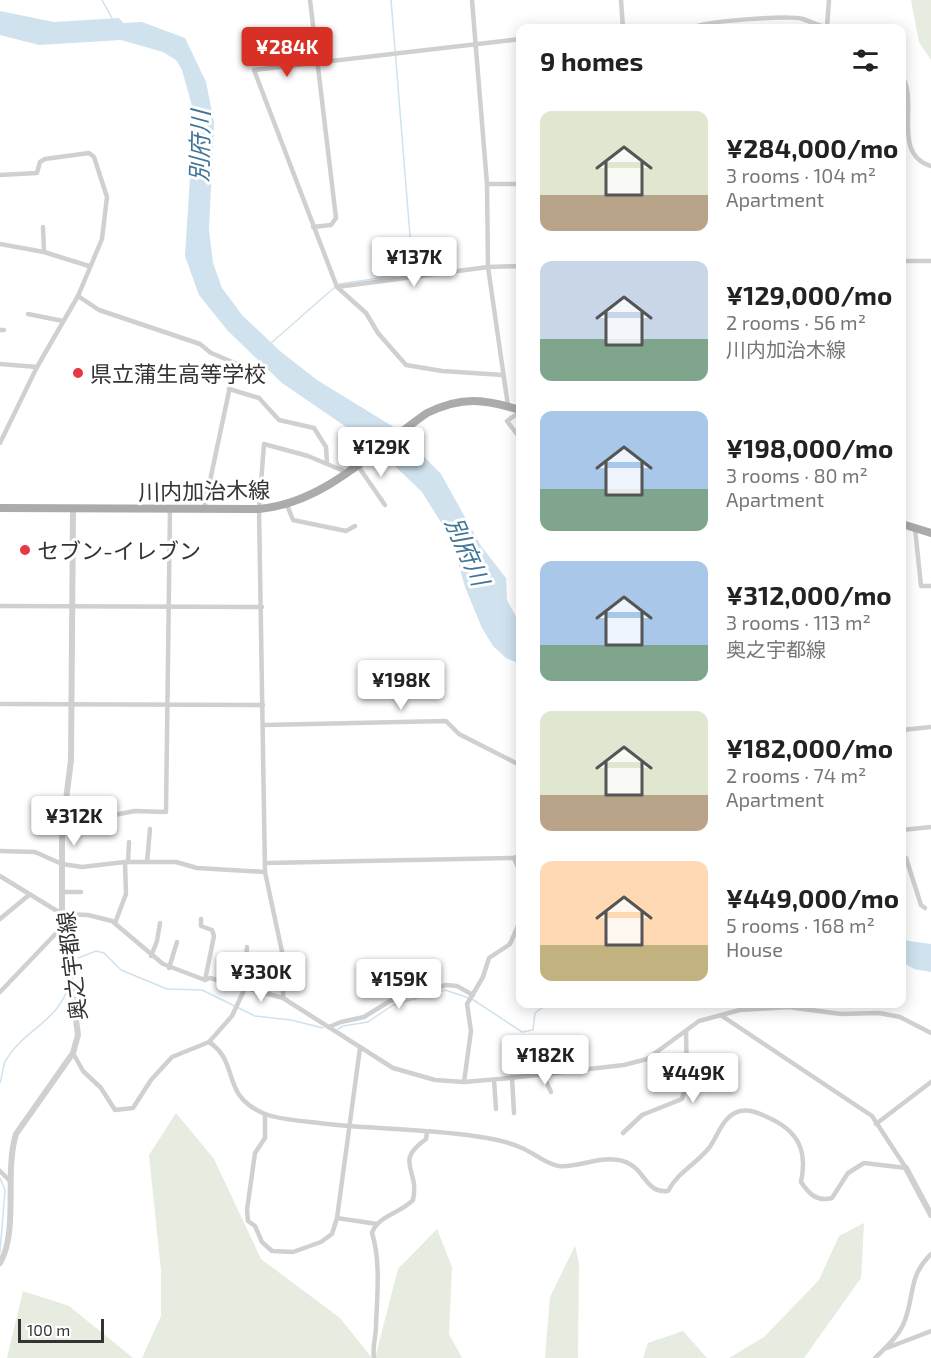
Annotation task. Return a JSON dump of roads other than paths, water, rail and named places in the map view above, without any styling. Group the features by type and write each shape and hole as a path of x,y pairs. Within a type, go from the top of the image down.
{"main road":[{"name":"川内加治木線","path":"0,508 259,509 287,506 321,490 427,413 458,401 487,401 516,409"},
{"path":"906,525 931,533"}],"street":[{"path":"310,0 336,218 331,225 313,227"},
{"path":"472,0 487,184 488,267 508,406"},
{"path":"621,0 622,24"},
{"path":"827,24 829,0"},
{"path":"697,24 715,21 735,22 774,16 803,19 818,24"},
{"path":"503,375 444,371 406,365 378,333 366,312 338,287 254,70 516,39"},
{"path":"906,83 910,103 908,143 915,154 931,166"},
{"path":"0,175 37,173 40,162 45,159 89,153 94,157 107,197 102,239 78,296 37,367 0,443"},
{"path":"487,184 516,184"},
{"path":"44,227 44,252"},
{"path":"0,244 44,252 89,266"},
{"path":"906,261 931,261"},
{"path":"338,287 488,267 516,266"},
{"path":"78,296 99,310 200,344 211,353 231,360 236,369 229,389 204,509"},
{"path":"28,314 63,321"},
{"path":"0,364 37,367"},
{"path":"229,389 259,398 279,420 314,428 326,447 327,464"},
{"path":"516,414 507,421 516,433"},
{"path":"0,426 8,427"},
{"path":"283,998 284,961 265,872 259,509 264,444 346,472"},
{"path":"357,464 385,505"},
{"path":"287,506 293,520 346,531 355,526"},
{"path":"73,510 71,771 62,832 93,819 135,811 166,812 170,509"},
{"path":"915,528 921,586 931,586"},
{"path":"0,606 262,607"},
{"path":"0,704 263,705"},
{"path":"264,725 446,721 459,734 516,763"},
{"path":"906,730 931,727"},
{"path":"906,830 931,827"},
{"path":"147,862 150,829"},
{"name":"奥之宇都線","path":"0,1263 8,1241 9,1180 11,1150 15,1134 73,1053 79,1024 62,914 62,832"},
{"path":"115,923 126,894 126,862 129,842"},
{"path":"0,851 35,852 62,864 82,867 126,862 176,862 197,868 265,872"},
{"path":"266,863 514,858 516,863"},
{"path":"906,858 921,905 925,908"},
{"path":"0,876 62,914 88,915 115,923 151,956 169,968 205,980 210,978 245,986 283,998 360,1048 410,1074 435,1080 464,1082 494,1080 624,1065 647,1059 709,1017 722,1016 740,1010 765,1008"},
{"path":"63,892 81,892"},
{"path":"0,919 29,895"},
{"path":"201,919 201,926 212,930 214,936 205,980"},
{"path":"151,956 157,941 160,923"},
{"path":"0,992 65,924"},
{"path":"464,1082 471,1031 467,1004 489,958 510,944 516,930"},
{"path":"169,968 177,942"},
{"path":"73,1053 82,1071 100,1088 112,1108 125,1110 133,1108 151,1080 172,1057 208,1042 235,1009 245,986 247,947"},
{"path":"329,1027 350,1019 364,1017 390,1001 446,985 457,986 472,996"},
{"path":"786,1008 841,1014 879,1013 900,1017 931,1033"},
{"path":"722,1016 872,1116 906,1168 931,1215"},
{"path":"623,1133 642,1115 682,1099 687,1081 686,1031"},
{"path":"208,1042 224,1055 234,1089 246,1104 265,1114 284,1119 348,1126 488,1138 511,1144 557,1166 621,1160 640,1170 648,1186 660,1192 668,1191 685,1167 695,1162 709,1148 730,1116 740,1111 750,1110 777,1121 792,1133 805,1157 801,1182 811,1195 819,1199 832,1198 848,1173 864,1163 906,1168"},
{"path":"265,1114 265,1138 255,1153 246,1215 262,1242 272,1251 293,1252 321,1242 332,1234 337,1218 360,1048"},
{"path":"543,1074 551,1092"},
{"path":"512,1078 514,1113"},
{"path":"494,1080 496,1109"},
{"path":"876,1124 931,1082"},
{"path":"374,1358 372,1344 376,1329 377,1251 372,1233 377,1224 405,1209 413,1200 413,1173 408,1159 411,1150 426,1139 427,1132"},
{"path":"0,1171 9,1180"},
{"path":"337,1218 377,1224"},
{"path":"875,1358 897,1335 904,1322 914,1277 931,1254"},
{"path":"884,1349 931,1331"}],"water":[{"name":"別府川","path":"0,11 54,22 119,18 123,23 142,22 185,38 206,82 214,122 209,230 213,263 222,288 242,315 280,351 317,380 397,429 441,474 481,546 506,578 507,600 516,617 516,662 506,658 493,646 482,628 465,587 452,540 422,492 374,446 282,383 228,331 199,295 185,256 194,113 182,70 176,60 163,52 121,40 39,45 0,35"},
{"path":"906,941 931,944 931,972 914,969 906,964"}],"waterway":[{"path":"102,0 113,20"},
{"path":"339,284 413,273 391,0"},
{"path":"271,343 335,287"},
{"path":"78,958 96,951 104,953 121,970 167,989 202,990 255,1016 291,1020 323,1028"},
{"path":"0,1083 4,1065 13,1049 57,1008 69,984"},
{"path":"338,1029 368,1022 393,1005 445,990 472,999 522,1032 533,1030 535,1013 542,1008"},
{"path":"0,1178 5,1190 0,1252"}],"place":[{"name":"県立蒲生高等学校","path":"78,373"},
{"name":"セブン-イレブン","path":"25,550"}]}
